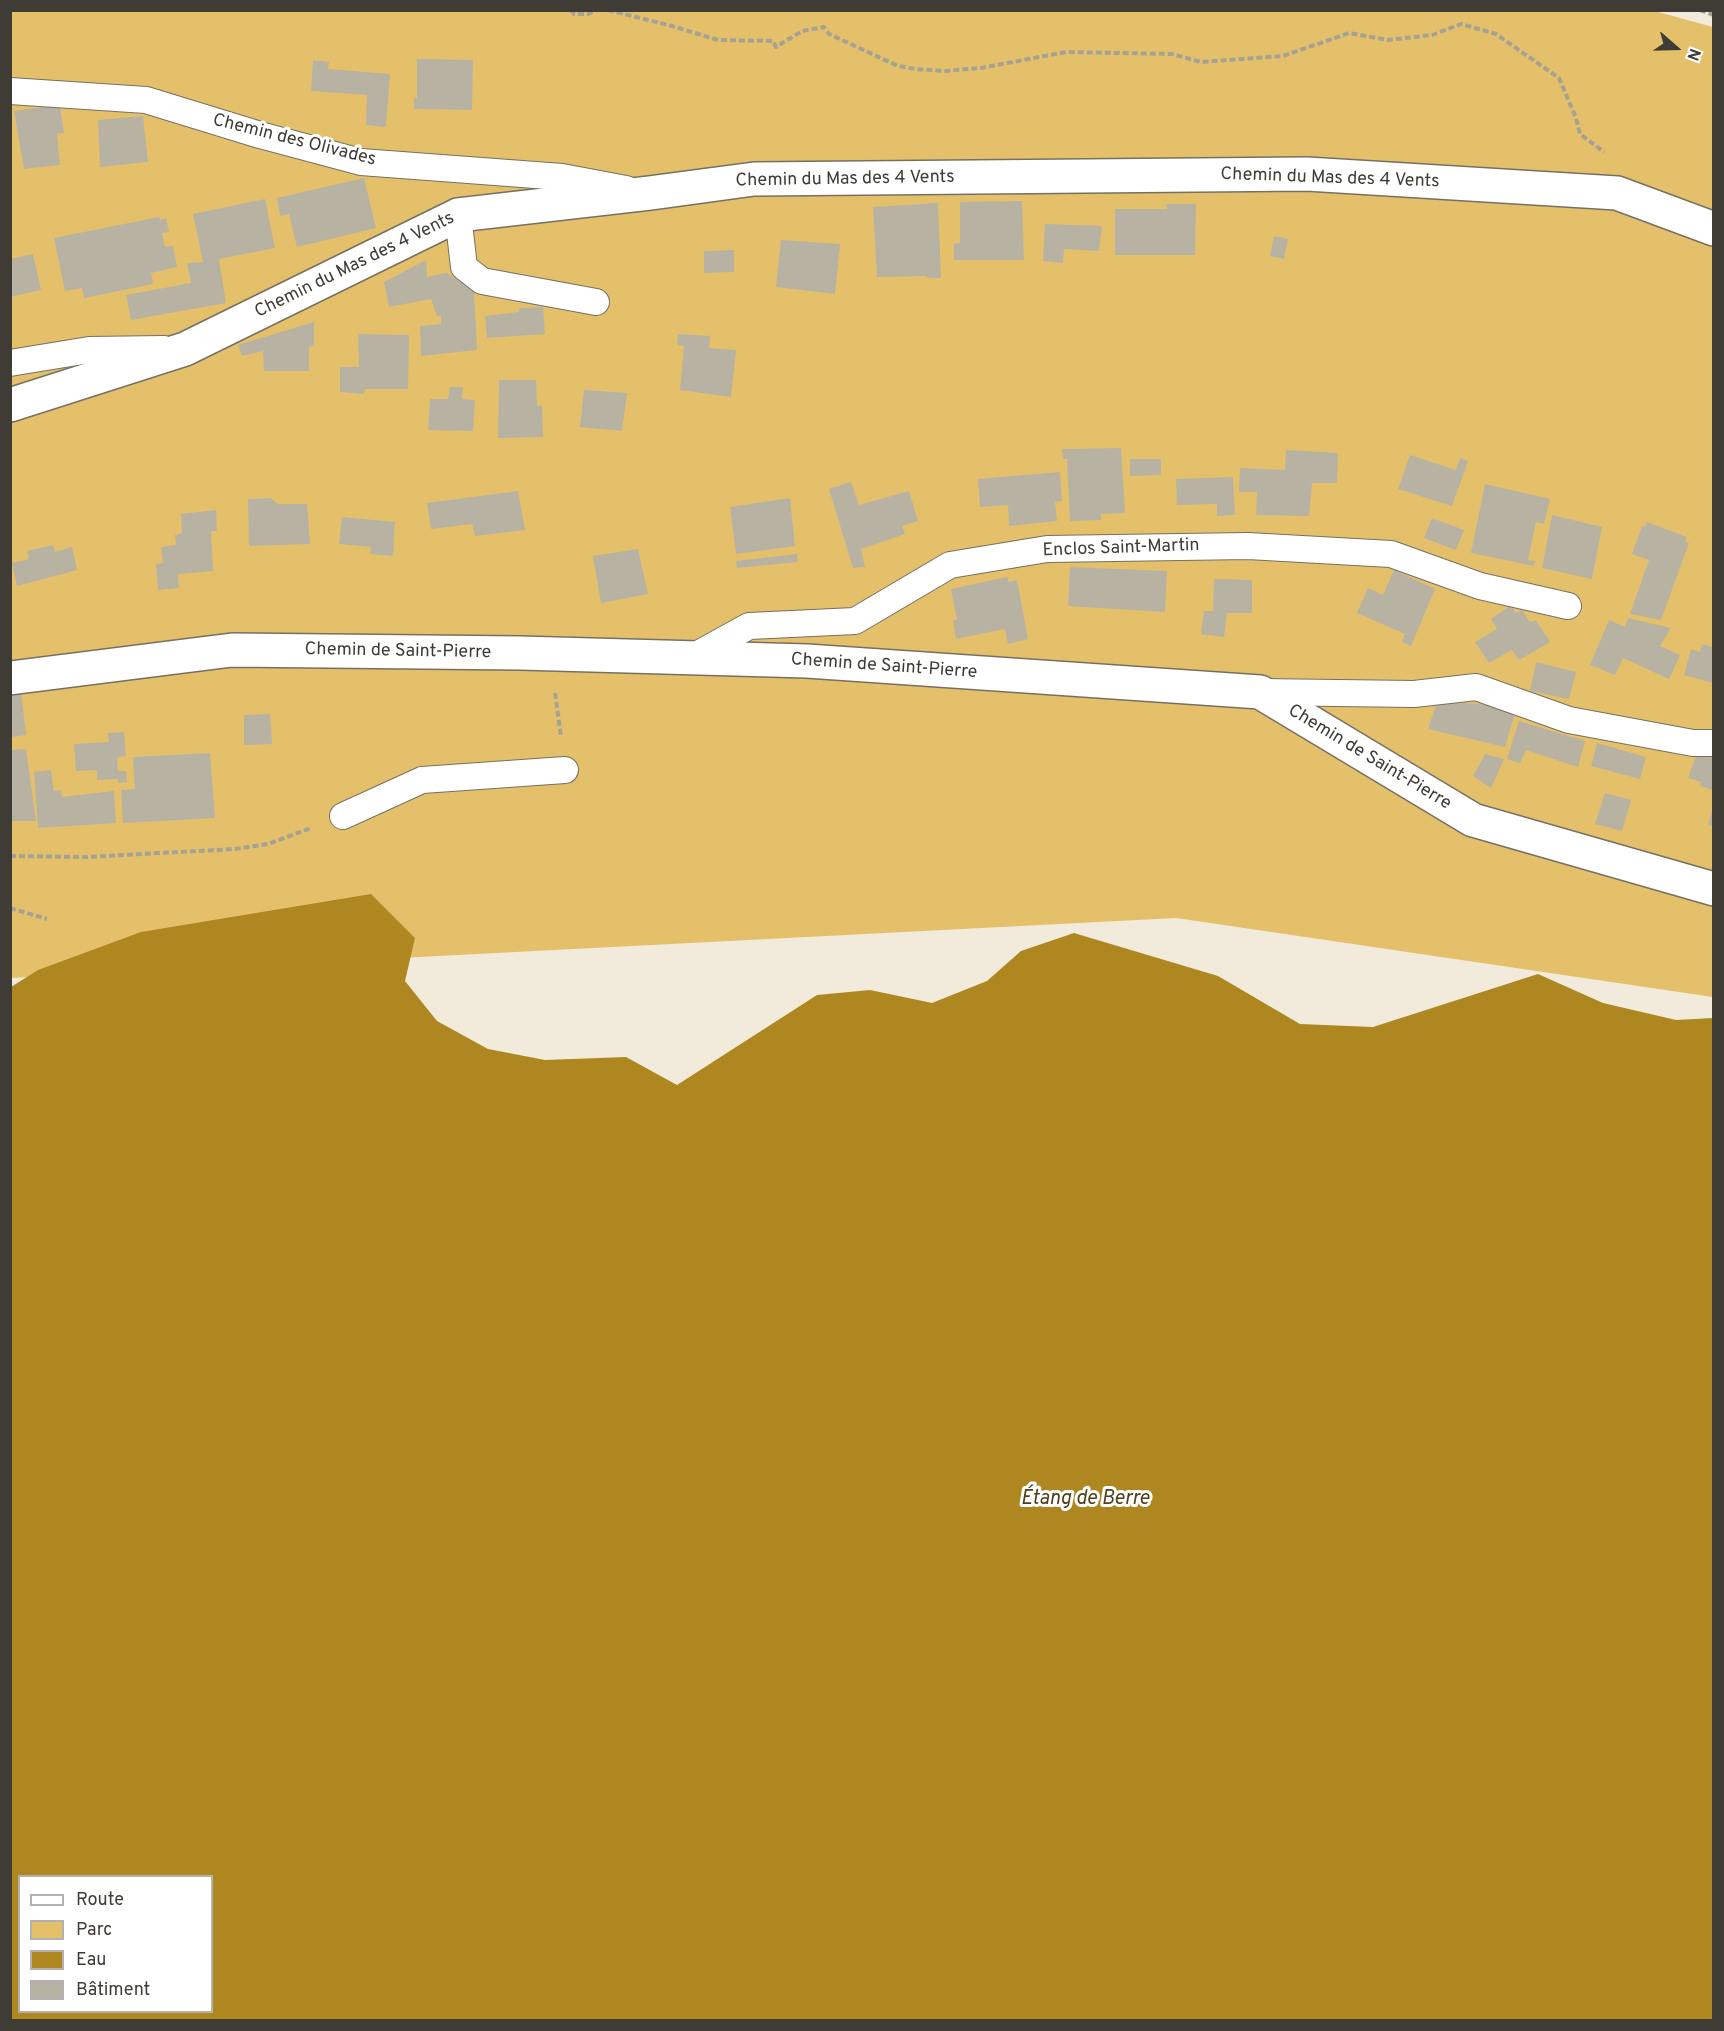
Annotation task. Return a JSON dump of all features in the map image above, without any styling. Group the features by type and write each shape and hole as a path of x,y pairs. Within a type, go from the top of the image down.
{"street":[{"name":"Chemin du Mas des 4 Vents","path":"10,405 185,349 458,214 650,194 754,179 1307,174 1617,193 1713,229"},
{"name":"Chemin de Saint-Pierre","path":"10,678 232,650 548,654 807,661 1260,693 1473,820 1713,889"}],"lane":[{"name":"Chemin des Olivades","path":"10,91 146,100 361,162 562,177 650,194"},
{"path":"458,214 464,267 482,281 596,302"},
{"path":"10,363 89,351 185,349"},
{"name":"Enclos Saint-Martin","path":"691,658 749,626 855,621 950,565 1047,549 1248,546 1391,554 1480,586 1568,606"},
{"path":"1260,693 1414,694 1476,687 1569,720 1693,743 1713,743"},
{"path":"343,816 422,780 565,770"}],"path":[{"path":"571,10 574,14 588,14 597,10"},
{"path":"608,10 718,40 773,41 776,47 802,31 824,27 829,34 898,66 946,71 981,68 1066,52 1172,54 1201,62 1283,56 1349,33 1388,40 1432,36 1461,24 1496,34 1559,78 1576,118 1580,134 1606,154"},
{"path":"1700,10 1713,15"},
{"path":"548,654 565,770"},
{"path":"10,856 86,857 235,849 268,844 343,816"},
{"path":"10,908 47,919"}],"green space":[{"path":"1651,10 1713,27 1713,997 1176,918 11,978 11,11"}],"water":[{"name":"Étang de Berre","path":"371,894 415,938 405,981 437,1021 488,1049 545,1060 626,1057 677,1085 817,995 870,990 932,1003 987,981 1021,951 1074,933 1218,976 1300,1024 1373,1027 1538,974 1603,1003 1676,1020 1713,1018 1713,2020 11,2020 11,987 38,970 141,932"}],"building":[{"path":"417,59 473,60 472,110 414,109 414,98 417,98"},
{"path":"313,60 329,62 328,69 390,74 386,127 366,125 367,95 311,91"},
{"path":"60,107 64,133 57,134 60,165 24,169 14,111"},
{"path":"143,116 148,162 100,167 98,120"},
{"path":"364,178 376,228 297,247 289,214 280,216 277,198"},
{"path":"265,199 275,248 219,259 226,303 131,320 126,295 191,283 187,263 203,262 193,214"},
{"path":"1022,201 1024,260 954,260 954,244 960,243 960,202"},
{"path":"938,203 941,278 877,277 873,207"},
{"path":"1166,204 1196,204 1195,255 1115,255 1115,209 1167,209"},
{"path":"159,217 160,220 166,218 169,232 162,233 165,247 173,246 177,267 151,273 153,284 84,298 82,288 65,291 54,238"},
{"path":"1045,224 1102,226 1099,251 1064,249 1063,263 1043,261"},
{"path":"1274,236 1288,239 1284,259 1270,256"},
{"path":"781,240 840,244 835,294 776,287"},
{"path":"734,250 734,272 704,273 704,251"},
{"path":"33,254 41,290 10,297 10,259"},
{"path":"426,260 427,277 447,273 474,291 477,350 421,356 420,326 441,324 441,316 437,316 431,299 389,307 384,282"},
{"path":"543,307 545,334 487,338 485,316 518,312 519,308"},
{"path":"314,322 314,346 309,347 309,371 264,371 263,351 242,356 238,345"},
{"path":"358,334 409,335 408,389 365,389 364,394 340,392 340,367 359,367"},
{"path":"678,334 710,336 709,348 736,350 731,397 680,390 684,346 677,345"},
{"path":"499,380 536,380 537,406 542,406 543,437 498,438"},
{"path":"450,387 463,387 462,399 475,400 473,431 428,430 430,399 448,399"},
{"path":"584,390 627,393 622,431 580,427"},
{"path":"1121,448 1125,513 1101,514 1101,520 1070,521 1067,459 1063,459 1062,449"},
{"path":"1286,450 1338,453 1337,483 1312,483 1309,516 1256,515 1257,492 1239,492 1240,468 1285,470"},
{"path":"1410,455 1456,470 1460,458 1468,461 1452,506 1398,489"},
{"path":"1130,459 1161,459 1161,475 1130,476"},
{"path":"1060,472 1062,501 1055,502 1057,521 1009,526 1008,505 980,507 978,479"},
{"path":"1233,477 1235,515 1217,516 1217,504 1177,505 1176,479"},
{"path":"851,482 859,505 909,491 918,521 902,526 905,534 861,549 865,567 853,568 829,489"},
{"path":"1485,484 1550,499 1544,524 1536,522 1528,560 1535,561 1534,566 1471,553"},
{"path":"518,491 525,530 475,536 472,524 431,529 427,503"},
{"path":"271,498 278,504 307,504 310,544 249,546 248,499"},
{"path":"790,498 795,546 736,554 730,507"},
{"path":"216,510 217,531 211,531 213,571 178,574 179,588 158,590 156,564 163,563 161,547 176,545 175,535 182,533 181,514"},
{"path":"1552,515 1602,527 1592,579 1542,568"},
{"path":"342,517 395,522 393,556 370,554 371,547 339,544"},
{"path":"1432,518 1464,530 1456,550 1424,538"},
{"path":"1647,522 1687,537 1685,542 1689,543 1661,620 1630,614 1649,560 1632,554 1642,526 1645,527"},
{"path":"53,545 55,552 72,547 77,570 17,586 12,563 29,559 27,551"},
{"path":"638,549 648,594 601,603 593,556"},
{"path":"797,554 798,562 737,568 736,561"},
{"path":"1070,567 1167,571 1165,612 1068,606"},
{"path":"1394,570 1435,589 1411,646 1402,642 1405,634 1357,613 1368,588 1383,595"},
{"path":"1007,577 1009,582 1017,580 1028,639 1008,644 1005,629 956,639 953,620 957,620 951,589"},
{"path":"1214,579 1252,580 1252,613 1227,613 1224,637 1201,634 1204,611 1213,611"},
{"path":"1511,605 1516,613 1522,610 1530,622 1536,620 1550,642 1519,660 1512,650 1489,663 1475,642 1497,629 1491,619"},
{"path":"1628,618 1671,628 1660,646 1680,655 1669,679 1623,658 1615,675 1590,665 1609,620 1625,627"},
{"path":"1702,644 1713,647 1713,683 1684,675 1691,649 1700,652"},
{"path":"1536,662 1576,672 1569,699 1530,691"},
{"path":"20,681 26,735 10,737 10,683"},
{"path":"1464,703 1517,707 1505,747 1428,729 1436,705"},
{"path":"270,714 272,744 244,745 244,715"},
{"path":"1519,721 1585,741 1578,767 1526,750 1520,763 1507,759"},
{"path":"124,732 126,756 117,757 118,771 126,771 127,782 118,783 118,779 97,780 97,770 76,771 74,744 109,742 108,733"},
{"path":"1597,743 1646,757 1640,779 1591,766"},
{"path":"26,749 36,821 10,821 10,750"},
{"path":"210,753 215,818 123,823 121,790 135,789 133,757"},
{"path":"1697,753 1713,758 1713,790 1700,786 1701,782 1688,778"},
{"path":"1485,754 1504,759 1491,788 1473,776"},
{"path":"51,770 54,791 61,790 62,797 114,791 116,823 38,828 34,772"},
{"path":"1605,793 1631,800 1622,831 1595,824"},
{"path":"1713,807 1713,826 1708,825"}]}
